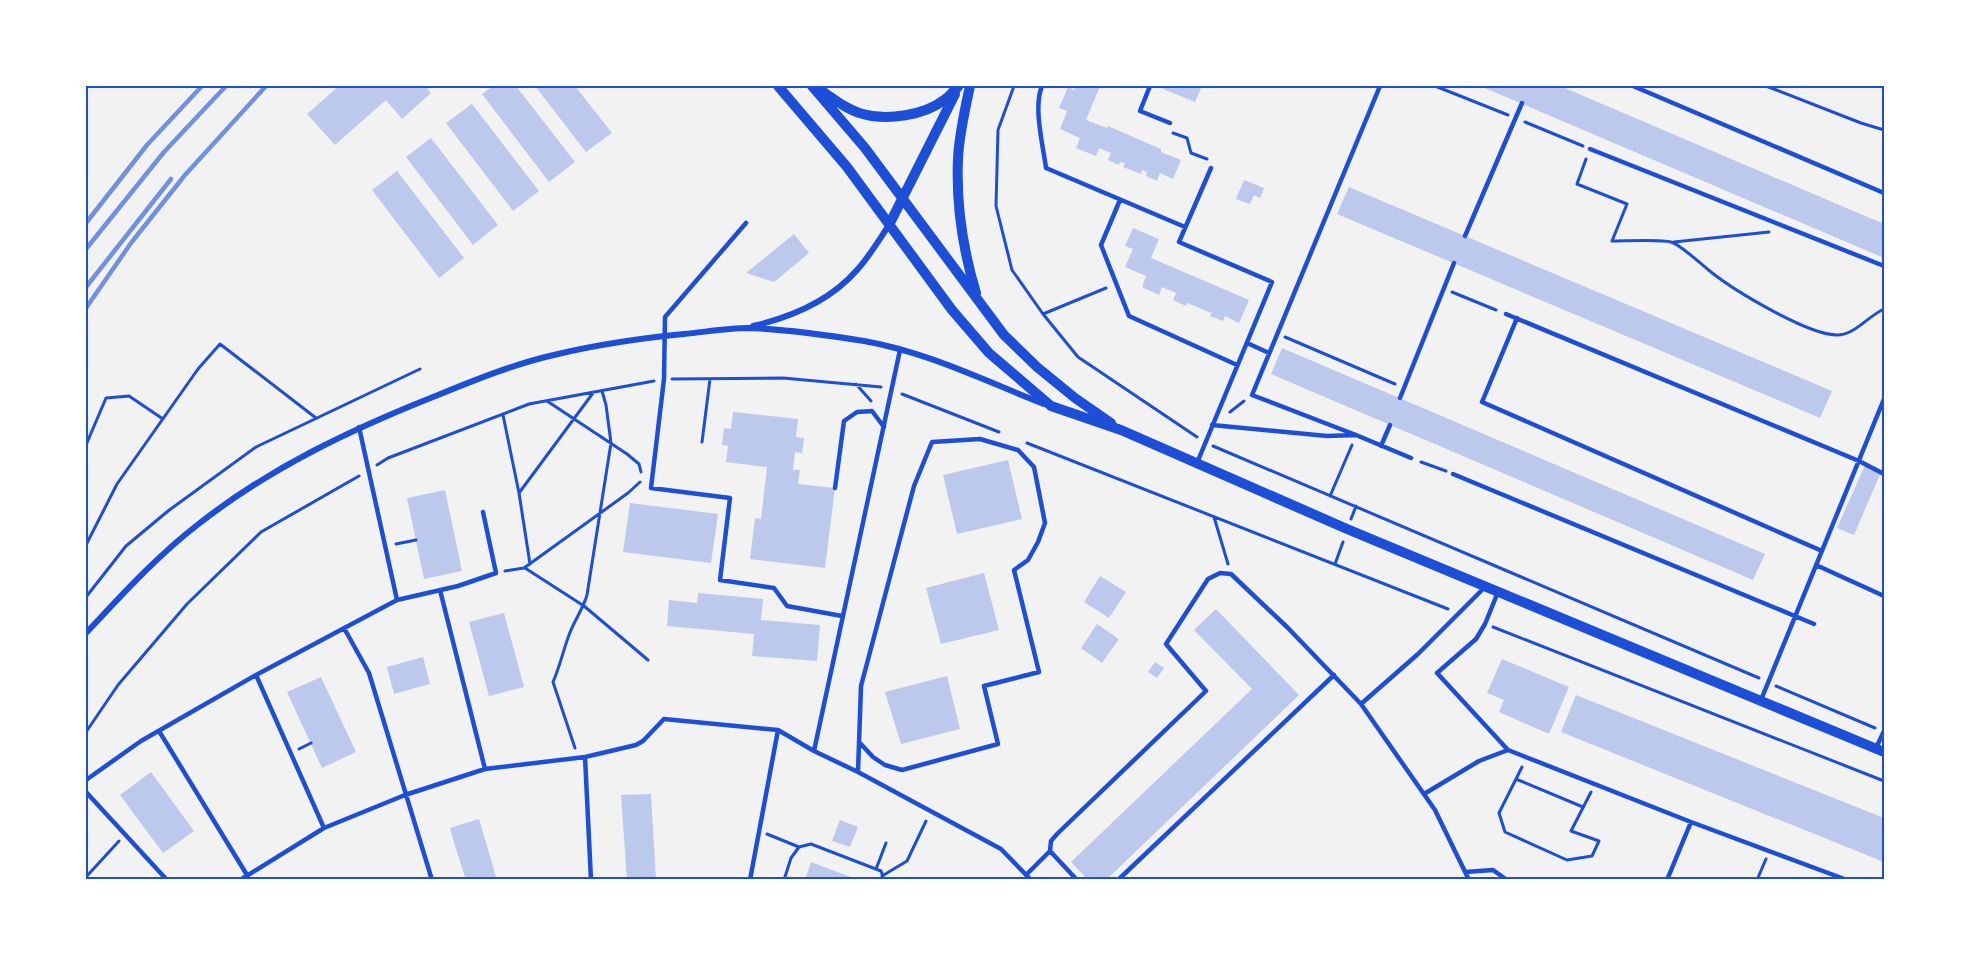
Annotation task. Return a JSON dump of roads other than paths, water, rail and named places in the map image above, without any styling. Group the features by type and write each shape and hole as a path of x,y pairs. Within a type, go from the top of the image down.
{"street":[{"path":"778,86 847,167 951,310 989,353 1050,406"},
{"path":"813,86 843,105 862,114 878,117 925,110 944,100 958,86"},
{"path":"813,86 865,148 1004,335 1037,367 1075,398 1121,430"},
{"path":"86,633 169,547 198,524 271,475 360,427 510,368 558,354 664,336 747,328 777,320 812,306 841,287 859,269 889,225 958,86"},
{"path":"970,86 958,159 959,196 965,254 978,302"},
{"path":"747,328 809,333 866,342 950,366 1050,406 1121,430 1347,529 1880,750"}],"lane":[{"path":"1042,86 1039,92 1039,110 1046,168 1185,227"},
{"path":"1150,86 1140,111 1170,123"},
{"path":"1380,86 1252,395 1411,458"},
{"path":"1633,86 1884,193"},
{"path":"1465,236 1522,104"},
{"path":"1590,148 1884,266"},
{"path":"1197,463 1272,282 1179,242 1210,168"},
{"path":"1120,200 1101,245 1129,316 1237,365"},
{"path":"746,223 664,317 664,379 651,488 730,498 720,580 774,588 788,606 842,616"},
{"path":"1400,398 1454,263"},
{"path":"1506,314 1859,461 1884,474"},
{"path":"1517,318 1482,402 1822,551"},
{"path":"1247,343 1269,353"},
{"path":"814,751 900,350"},
{"path":"1761,700 1884,399"},
{"path":"835,488 844,421 856,412 872,411 884,427"},
{"path":"1212,425 1327,436 1356,435"},
{"path":"1381,446 1390,425"},
{"path":"360,427 397,600"},
{"path":"858,771 859,742 861,686 914,486 932,442 980,440 1017,450 1034,467 1045,523 1028,560 1014,570 1039,672 984,686 998,744 902,770 885,765 873,757 859,742"},
{"path":"1453,474 1814,624"},
{"path":"86,780 159,731 256,675 397,600 458,586 496,573 483,512"},
{"path":"1816,565 1884,596"},
{"path":"1026,874 1050,851 1051,841 1057,834 1206,691 1166,644 1208,579 1221,573 1232,574 1288,627 1361,704 1435,810 1469,879"},
{"path":"1361,704 1419,654 1486,587"},
{"path":"440,590 485,769"},
{"path":"1498,592 1476,639 1437,673 1508,750 1691,822 1846,879"},
{"path":"344,628 369,673 432,879"},
{"path":"256,675 324,828"},
{"path":"1118,879 1334,675"},
{"path":"240,879 324,828 405,795 485,769 579,758 636,745 643,741 664,719 778,730 1001,849 1031,879"},
{"path":"750,879 778,730"},
{"path":"159,731 248,875"},
{"path":"1880,750 1884,731"},
{"path":"1424,794 1479,760 1508,750"},
{"path":"585,757 591,879"},
{"path":"86,792 167,879"},
{"path":"1667,879 1691,822"},
{"path":"1050,851 1077,879"},
{"path":"1465,872 1493,870 1507,879"}],"railway":[{"path":"86,223 147,145 202,86"},
{"path":"86,249 164,152 226,86"},
{"path":"86,308 131,243 185,175 266,86"},
{"path":"86,287 171,179"}]}
